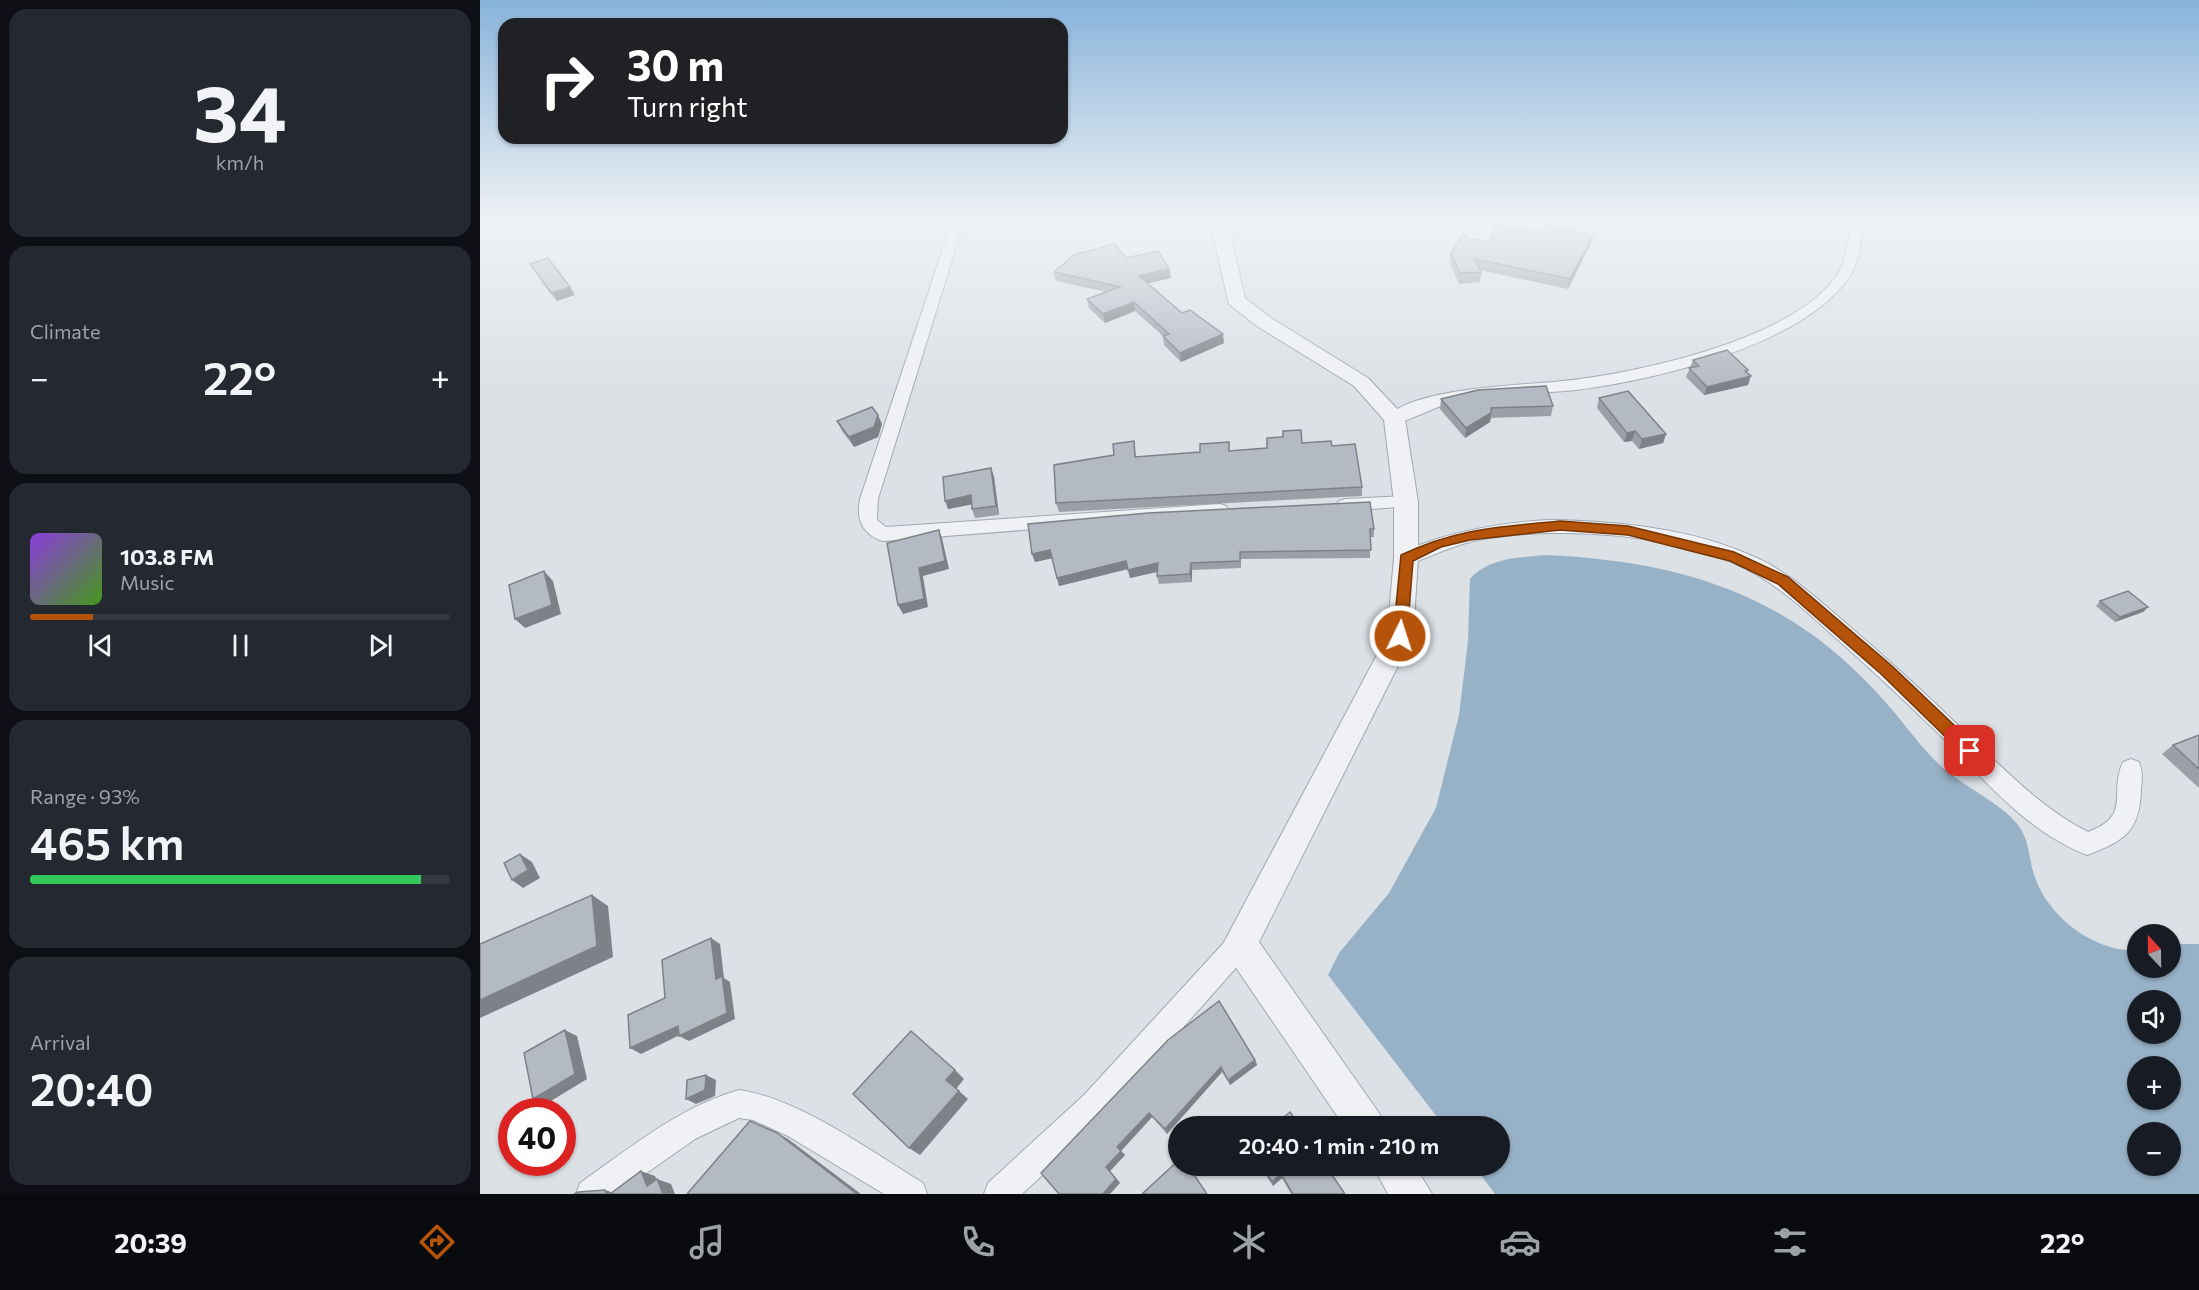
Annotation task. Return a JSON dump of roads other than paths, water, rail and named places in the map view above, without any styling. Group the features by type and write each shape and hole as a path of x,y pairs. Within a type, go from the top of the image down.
{"street":[{"path":"940,277 866,514 870,525 883,534 1150,513 1243,509"},
{"path":"999,1194 1044,1156 1119,1080 1240,944 1400,636 1406,558 1406,502 1394,419 1361,382 1264,322 1236,300 1231,277"},
{"path":"1394,419 1411,409 1461,393 1573,385 1648,372 1778,328 1827,295 1841,277"},
{"path":"1324,506 1406,502"},
{"path":"1406,558 1437,543 1470,535 1560,526 1628,531 1719,552 1749,562 1783,580 1886,670 2021,800 2063,833 2087,844 2114,834 2127,820 2131,769"},
{"path":"1240,944 1358,1116"},
{"path":"591,1194 709,1114 741,1104 769,1110 912,1194"},
{"path":"1399,1176 1412,1194"}],"water":[{"path":"1545,555 1579,557 1647,566 1712,583 1775,611 1804,629 1852,667 1942,767 2011,817 2022,831 2033,873 2052,907 2063,920 2091,939 2106,946 2127,949 2127,978 2181,978 2181,944 2199,944 2199,1194 1495,1194 1482,1176 1510,1176 1510,1116 1436,1116 1328,975 1339,953 1389,893 1436,808 1459,715 1468,641 1470,579 1486,567 1514,558"}]}
